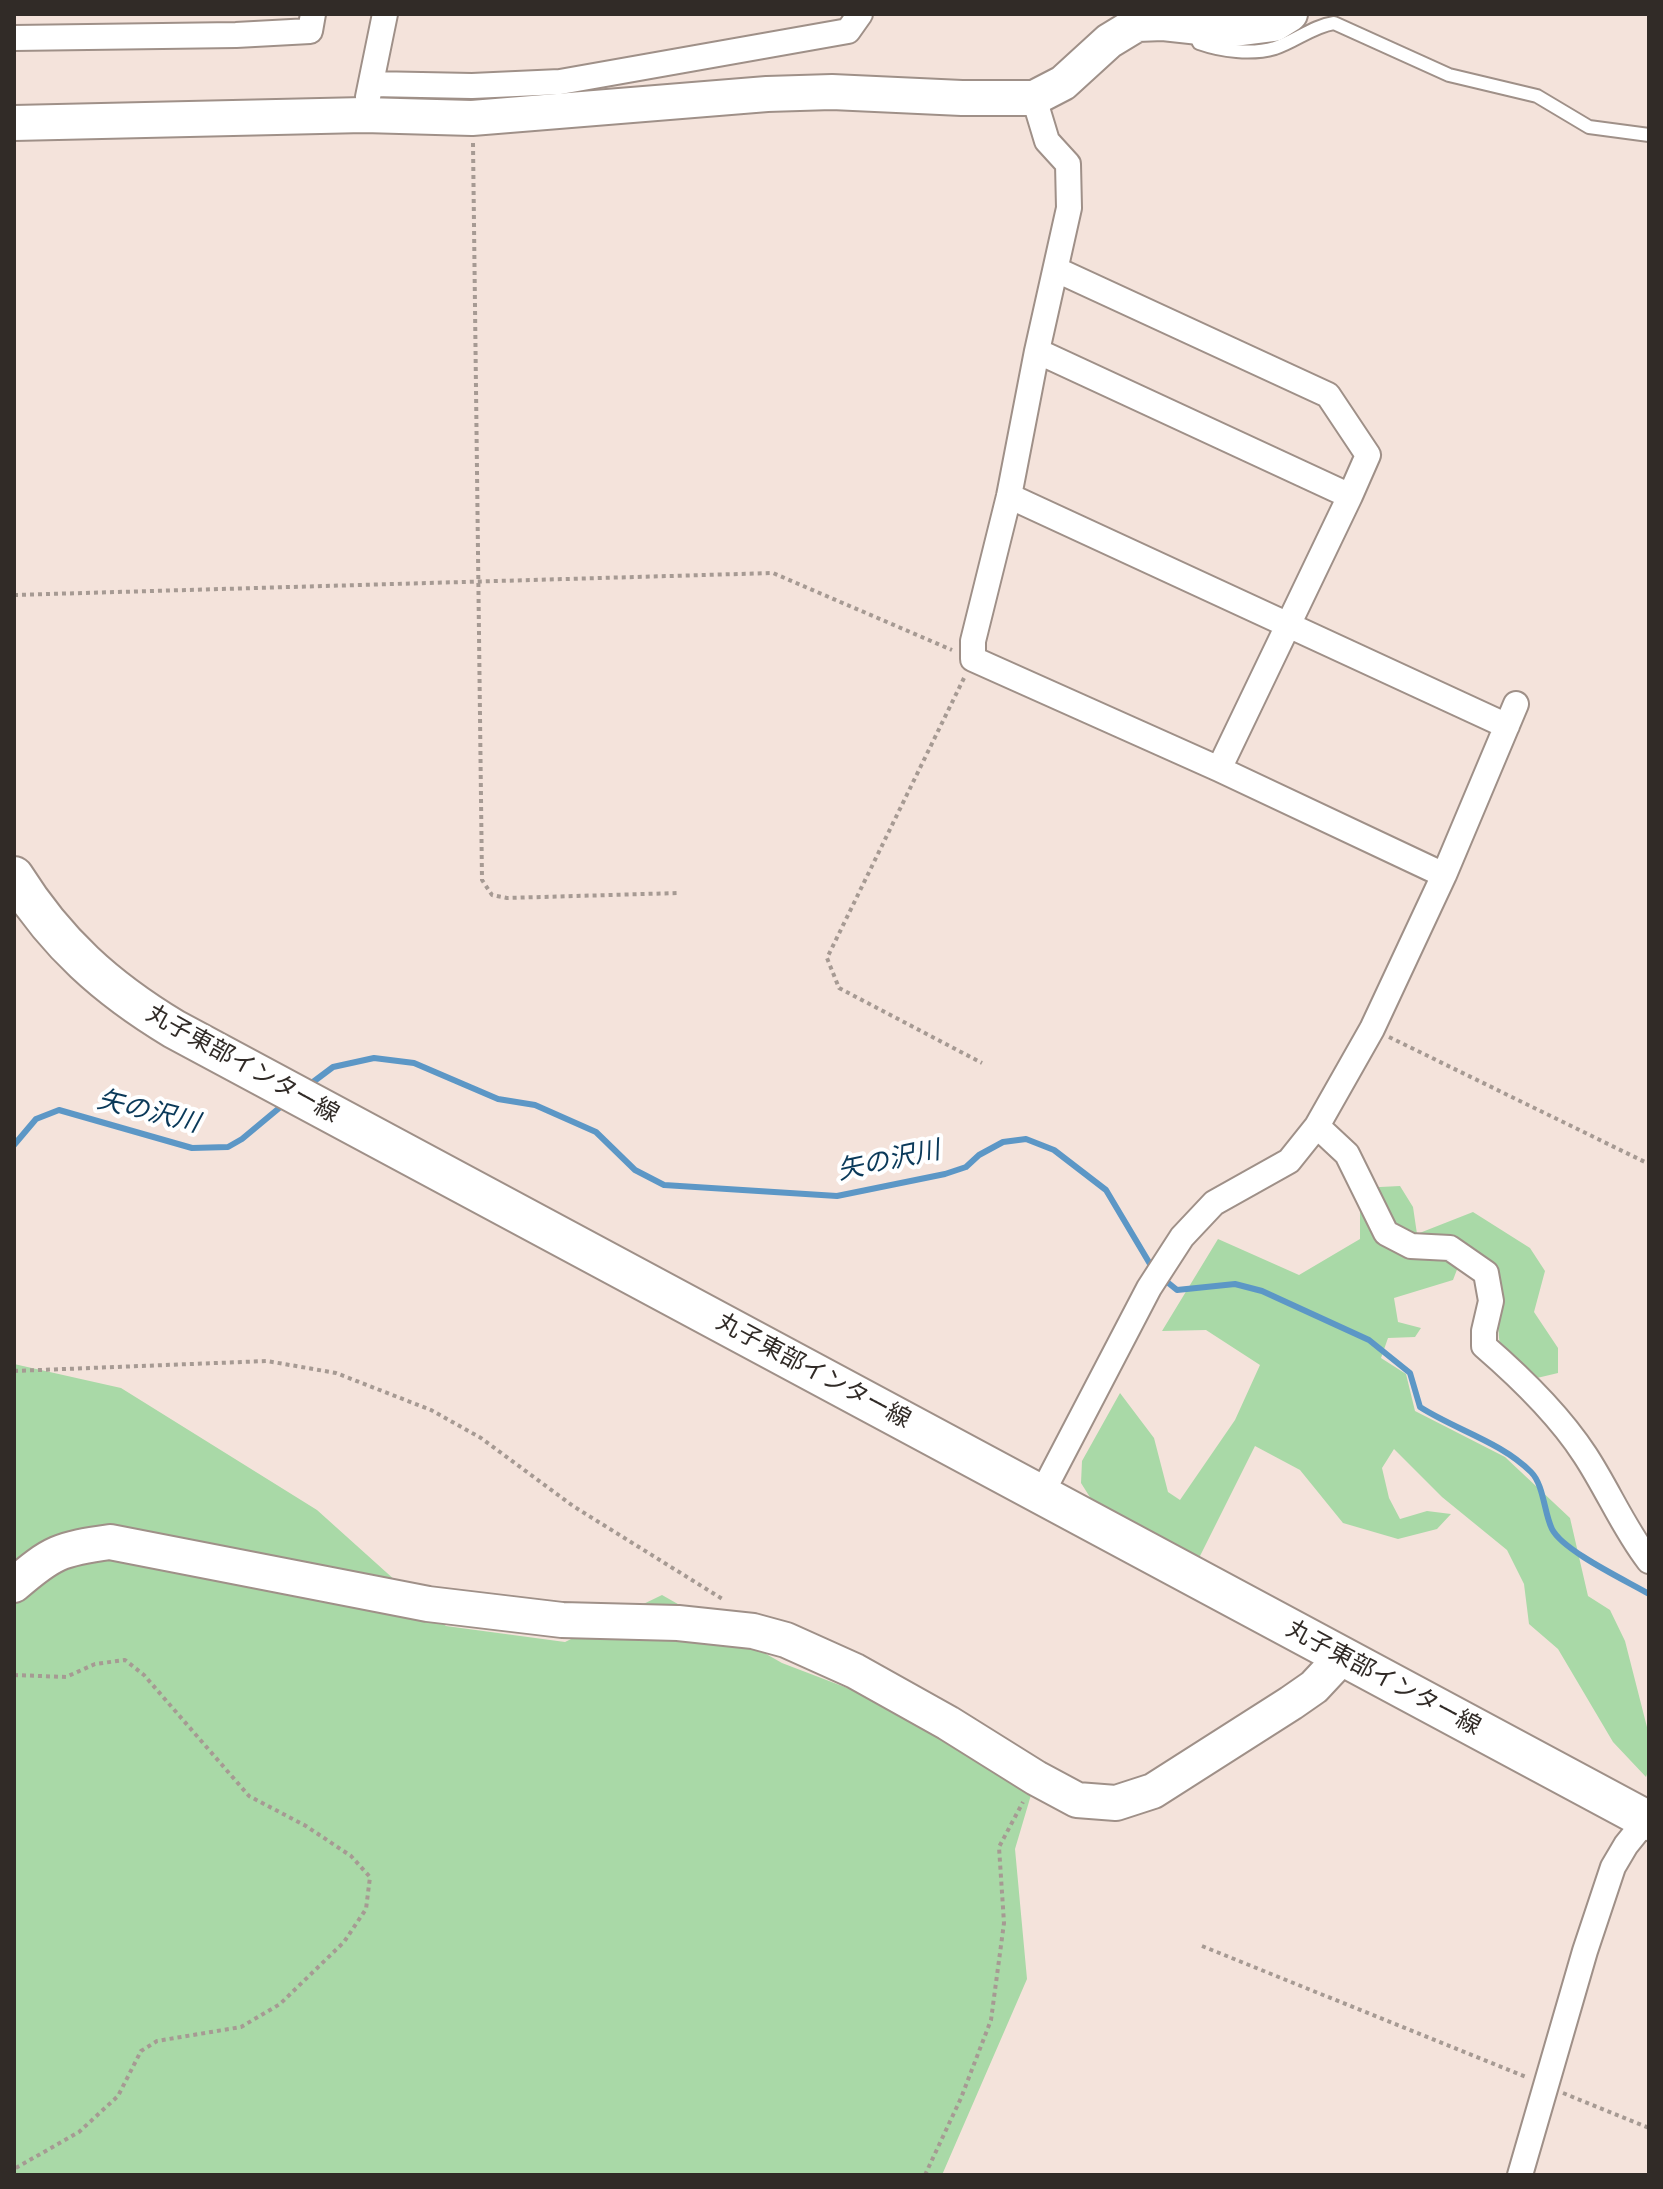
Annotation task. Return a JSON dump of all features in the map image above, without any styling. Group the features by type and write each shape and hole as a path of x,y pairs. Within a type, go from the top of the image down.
{"main road":[{"name":"丸子東部インター線","path":"14,876 44,919 89,969 133,1004 174,1029 1648,1819"}],"street":[{"path":"14,38 310,31 313,14"},
{"path":"368,99 385,14"},
{"path":"14,123 368,99 472,86 560,82 848,31 860,14"},
{"path":"368,99 472,118 767,94 832,92 1034,98 1063,83 1109,41 1137,24 1163,23 1227,30 1274,24 1290,14"},
{"path":"1034,98 1047,141 1068,164 1069,208 1009,496 973,641 973,659 1219,769 1444,875"},
{"path":"1057,270 1328,395 1368,455 1219,769"},
{"path":"1037,351 1350,496"},
{"path":"1009,496 1289,624 1511,715 1444,875 1372,1029 1317,1126 1289,1161 1214,1203 1182,1237 1149,1288 1041,1495"},
{"path":"1317,1126 1347,1154 1386,1233 1411,1246 1450,1248 1486,1273 1491,1301 1484,1346 1543,1403 1583,1452 1649,1561"},
{"path":"14,1585 45,1558 68,1548 110,1542 428,1604 562,1620 678,1623 753,1631 786,1640 855,1671 1077,1800 1116,1803 1153,1791 1291,1703 1314,1687 1342,1657"},
{"path":"1520,2175 1585,1951 1613,1867 1626,1845 1648,1819"}],"lane":[{"path":"1192,27 1199,43 1220,50 1251,50 1275,48 1334,23 1449,75 1537,96 1589,127 1649,135"}],"path":[{"path":"472,118 482,880 492,895 507,898 678,893"},
{"path":"14,595 773,573 973,659 827,958 839,988 982,1063"},
{"path":"1372,1029 1649,1164"},
{"path":"14,1371 267,1361 336,1373 431,1410 481,1438 573,1506 735,1607"},
{"path":"14,1675 66,1677 95,1664 125,1660 175,1708 249,1796 306,1826 351,1856 370,1877 366,1909 344,1942 280,2004 241,2027 157,2041 141,2051 118,2096 79,2132 14,2169"},
{"path":"925,2175 961,2098 991,2020 1004,1923 999,1847 1036,1778"},
{"path":"1202,1946 1649,2128"}],"green space":[{"path":"1400,1186 1413,1207 1417,1234 1473,1212 1530,1248 1545,1271 1534,1312 1558,1348 1558,1373 1537,1378 1500,1348 1492,1260 1461,1259 1453,1280 1394,1298 1398,1322 1421,1328 1415,1337 1388,1338 1381,1358 1406,1374 1415,1411 1505,1457 1570,1518 1588,1596 1610,1610 1625,1641 1649,1735 1646,1777 1613,1742 1558,1649 1529,1624 1524,1584 1507,1550 1442,1497 1394,1449 1382,1468 1389,1498 1400,1519 1427,1511 1451,1514 1437,1529 1398,1539 1343,1523 1300,1470 1255,1446 1198,1560 1093,1502 1081,1483 1082,1461 1120,1393 1154,1438 1168,1492 1180,1500 1235,1420 1260,1365 1206,1330 1162,1331 1218,1239 1299,1275 1360,1239 1360,1188"},
{"path":"14,1364 121,1388 317,1510 446,1626 565,1642 662,1595 782,1663 863,1694 1036,1778 1015,1849 1027,1979 942,2175 14,2175"}],"waterway":[{"name":"矢の沢川","path":"309,1085 333,1067 374,1058 414,1063 498,1099 535,1105 596,1132 635,1170 664,1185 837,1196 945,1174 966,1167 979,1155 1003,1142 1026,1139 1054,1150 1106,1190 1153,1269"},
{"name":"矢の沢川","path":"14,1145 36,1119 59,1110 192,1148 228,1147 284,1104"},
{"name":"矢の沢川","path":"1161,1277 1177,1290 1235,1284 1262,1291 1369,1340 1410,1373 1420,1407 1506,1452 1531,1472 1539,1484 1549,1522 1558,1538 1582,1556 1649,1594"}]}
